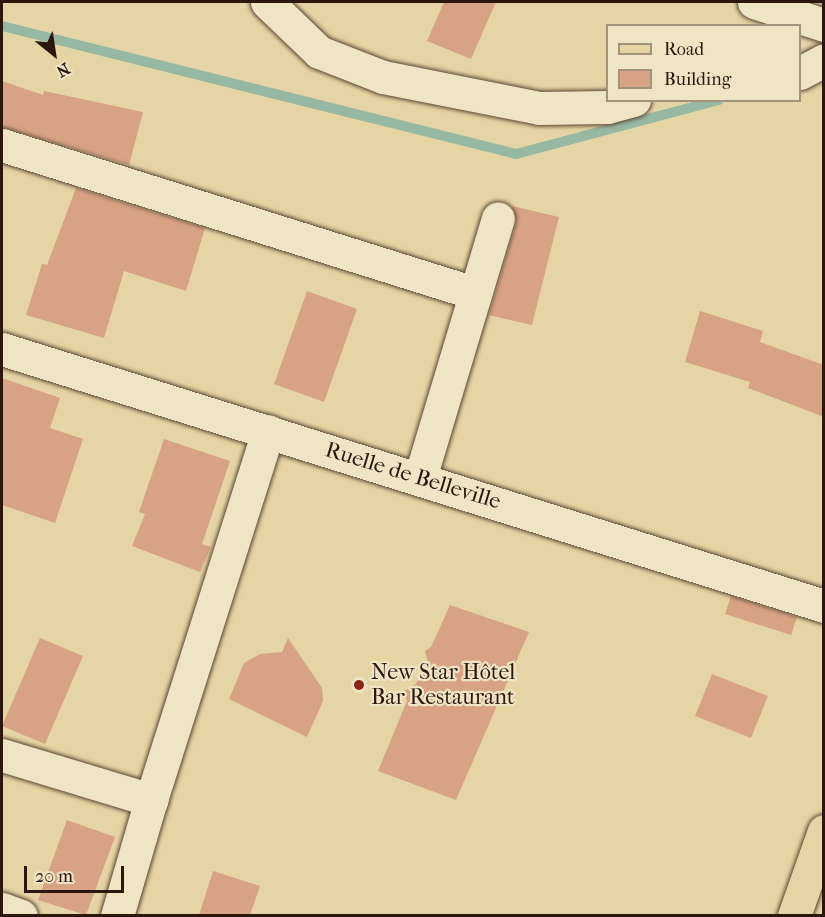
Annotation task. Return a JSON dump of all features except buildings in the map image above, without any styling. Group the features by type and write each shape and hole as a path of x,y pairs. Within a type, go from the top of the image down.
{"main road":[{"path":"794,915 824,831"}],"street":[{"path":"267,2 319,52 383,77 539,108 607,107 626,102"},
{"path":"754,2 824,25"},
{"path":"801,72 824,60"},
{"path":"2,145 475,294"},
{"path":"420,478 498,219"},
{"name":"Ruelle de Belleville","path":"2,349 824,606"},
{"path":"117,915 268,431"},
{"path":"2,755 151,800"},
{"path":"2,909 21,915"}],"waterway":[{"path":"2,26 516,154 711,102"}],"place":[{"name":"New Star Hôtel Bar Restaurant","path":"359,685"}]}
